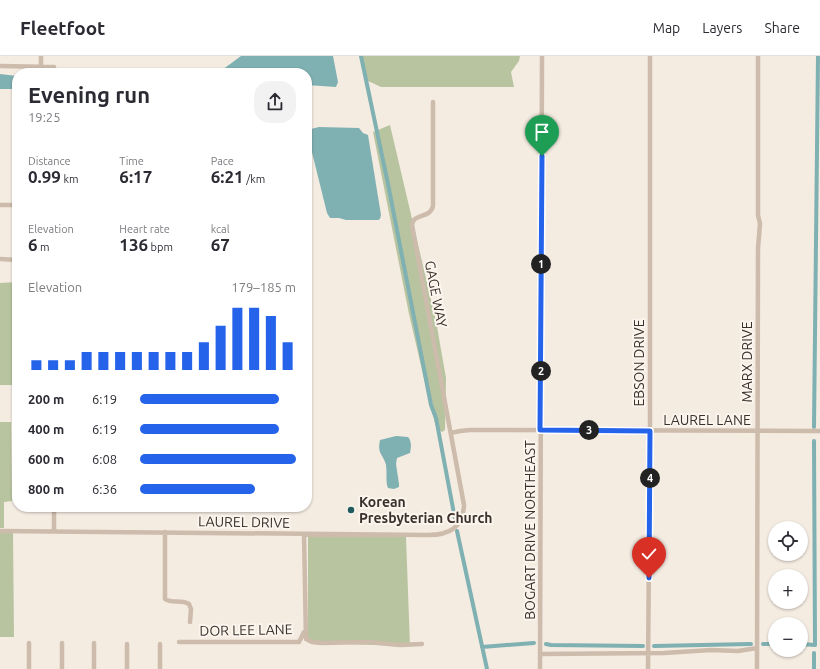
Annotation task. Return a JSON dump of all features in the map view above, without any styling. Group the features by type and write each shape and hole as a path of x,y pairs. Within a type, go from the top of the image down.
{"street":[{"path":"41,56 41,67"},
{"name":"BOGART DRIVE NORTHEAST","path":"540,669 542,56"},
{"name":"EBSON DRIVE","path":"648,669 650,431 650,56"},
{"name":"MARX DRIVE","path":"757,669 758,248 760,224 758,215 758,56"},
{"path":"0,66 54,68"},
{"name":"GAGE WAY","path":"433,102 433,206 429,213 415,218 412,221 412,225 464,501"},
{"path":"0,205 12,205"},
{"path":"0,260 12,260"},
{"name":"LAUREL LANE","path":"451,433 465,430 820,431"},
{"name":"LAUREL DRIVE","path":"0,530 442,535 451,531 458,525 463,513 464,501"},
{"path":"54,512 54,531"},
{"path":"165,532 165,599 168,601 181,601 189,604 191,608 190,622"},
{"path":"304,534 304,632"},
{"name":"DOR LEE LANE","path":"179,642 299,642 304,632"},
{"name":"DOR LEE LANE","path":"304,632 306,638 312,642 321,643 368,642 400,645 422,644"},
{"path":"62,642 62,669"},
{"path":"29,643 29,669"},
{"path":"94,643 94,669"},
{"path":"127,644 127,669"},
{"path":"160,644 160,669"},
{"path":"540,654 649,653 711,650 738,651 757,648"}],"green space":[{"path":"361,56 520,56 519,61 511,72 514,87 381,87 366,80"},
{"path":"390,125 436,321 446,378 445,430 442,432 438,429 435,423 409,314 373,132"},
{"path":"12,282 12,385 0,385 0,283"},
{"path":"0,422 11,422 12,501 4,502 4,528 0,528"},
{"path":"0,533 13,533 14,637 0,637"},
{"path":"308,536 406,537 410,646 308,643"}],"water":[{"path":"241,56 333,56 338,82 336,87 312,85 312,68 225,68"},
{"path":"0,74 12,75 12,89 0,89"},
{"path":"319,127 359,128 363,133 368,135 381,215 380,219 346,220 330,218 327,213 312,152 312,129"},
{"path":"396,436 408,437 411,447 410,453 397,458 396,464 399,487 394,489 388,488 386,465 379,449 379,445 380,440"}],"waterway":[{"path":"361,56 388,184 431,405 436,418 455,519"},
{"path":"814,427 818,56"},
{"path":"808,644 815,645 814,441"},
{"path":"457,531 487,669"},
{"path":"482,647 534,643"},
{"path":"546,644 643,646"},
{"path":"654,646 751,644"},
{"path":"763,644 768,644"},
{"path":"814,653 814,669"}],"place":[{"name":"Korean Presbyterian Church","path":"351,510"}],"route":[{"path":"542,156 540,430 650,431 649,578"}]}
